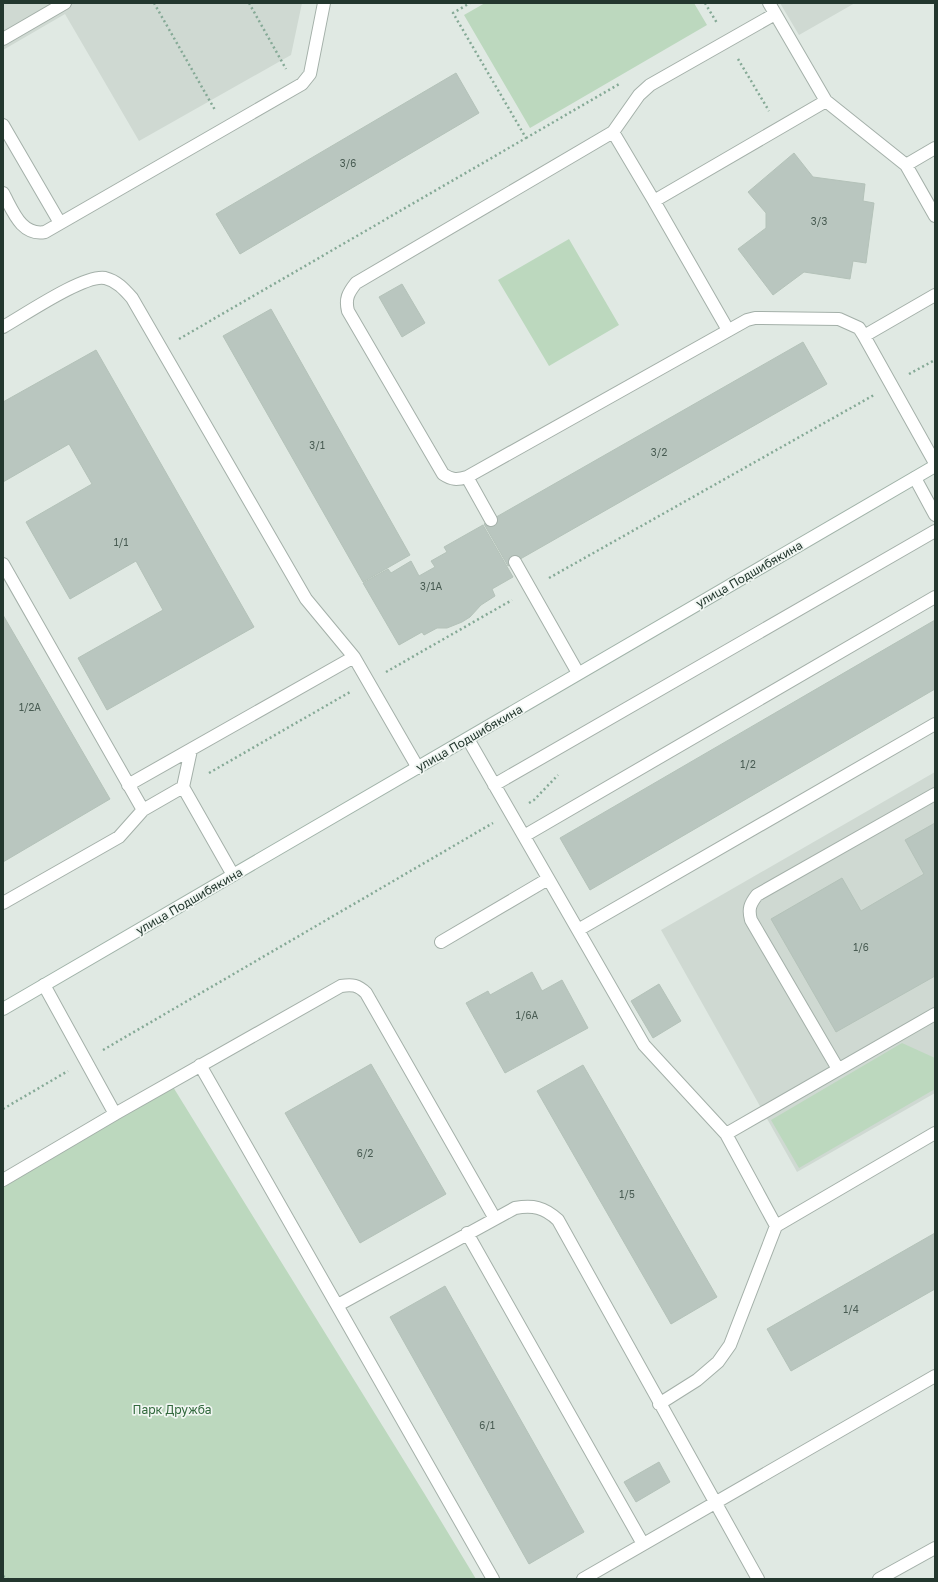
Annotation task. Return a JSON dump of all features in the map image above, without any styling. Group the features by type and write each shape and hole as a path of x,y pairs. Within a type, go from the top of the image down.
{"street":[{"path":"3,40 65,3"},
{"path":"3,193 21,224 28,230 37,233 46,232 302,84 310,74 324,3"},
{"path":"935,216 906,165 826,101 772,8 728,41 650,85 639,95 613,132 356,283 348,292 346,302 348,311 443,474 450,478 458,480 467,477 746,320 755,318 839,319 860,328 935,465"},
{"path":"654,201 826,101"},
{"path":"3,125 60,223"},
{"path":"613,132 728,330"},
{"path":"906,165 935,148"},
{"path":"3,327 82,282 104,278 119,284 132,298 163,348 306,599 354,657 418,768"},
{"path":"864,336 935,296"},
{"name":"улица Подшибякина","path":"3,1009 468,739 578,673 935,465"},
{"path":"467,477 491,520"},
{"path":"914,478 935,515"},
{"path":"494,785 935,531"},
{"path":"515,562 578,673"},
{"path":"3,564 143,810"},
{"path":"524,836 935,597"},
{"path":"128,785 354,657"},
{"path":"578,930 935,724"},
{"path":"468,739 644,1045 726,1134 776,1226"},
{"path":"191,750 183,787 233,876"},
{"path":"3,903 119,837 143,810 183,787"},
{"path":"838,1069 751,920 749,912 750,904 757,894 935,794"},
{"path":"441,942 548,879"},
{"path":"3,1180 200,1065 341,986 351,984 360,986 366,993 494,1217"},
{"path":"44,985 115,1114"},
{"path":"726,1134 935,1014"},
{"path":"200,1065 338,1305 492,1579"},
{"path":"659,1404 697,1380 718,1362 730,1345 776,1226 935,1133"},
{"path":"338,1305 494,1217 515,1208 529,1206 541,1208 550,1213 558,1220 659,1404 758,1579"},
{"path":"466,1233 643,1544"},
{"path":"583,1579 714,1502 935,1376"},
{"path":"879,1579 935,1548"}],"path":[{"path":"154,3 225,128"},
{"path":"249,3 296,87"},
{"path":"163,348 526,138 453,12 470,3"},
{"path":"705,3 779,128"},
{"path":"183,787 935,360"},
{"path":"3,1109 534,800 561,770"},
{"path":"3,1576 8,1579"}],"shaded area":[{"path":"3,3 302,3 291,55 139,141 65,14 3,50"},
{"path":"780,3 855,3 799,35"},
{"path":"935,772 935,1093 797,1172 661,930"}],"green space":[{"path":"485,3 694,3 707,25 530,128 464,15"},
{"path":"569,239 619,325 549,366 498,280"},
{"path":"902,1043 935,1058 935,1089 799,1168 771,1120"},
{"name":"Парк Дружба","path":"170,1082 476,1579 3,1579 3,1183"}],"building":[{"path":"456,73 479,113 240,254 216,214"},
{"path":"794,153 813,177 865,184 863,201 874,203 866,263 853,261 850,279 804,272 773,295 738,249 766,228 766,213 748,192"},
{"path":"402,284 425,323 402,337 379,297"},
{"path":"271,309 410,555 363,582 223,336"},
{"path":"803,342 827,384 508,566 484,524"},
{"path":"96,350 254,627 107,710 78,658 163,610 136,561 70,599 26,522 92,484 69,444 3,482 3,402"},
{"path":"483,525 513,577 492,589 495,596 481,605 470,617 462,622 447,628 437,628 424,635 422,632 399,645 363,583 388,569 391,573 411,561 419,576 435,567 431,561 447,552 444,547"},
{"path":"3,615 110,799 3,862"},
{"path":"935,620 935,689 590,890 560,838"},
{"path":"935,823 935,976 836,1032 771,919 842,878 861,911 924,874 905,840"},
{"path":"532,972 542,991 562,980 588,1028 505,1073 466,1003 488,991 490,995"},
{"path":"659,984 681,1021 653,1038 631,1001"},
{"path":"371,1064 446,1194 360,1243 285,1113"},
{"path":"583,1065 717,1297 671,1324 537,1091"},
{"path":"935,1233 935,1289 791,1371 767,1329"},
{"path":"445,1286 584,1532 529,1564 390,1317"},
{"path":"659,1462 670,1482 636,1502 624,1482"}]}
